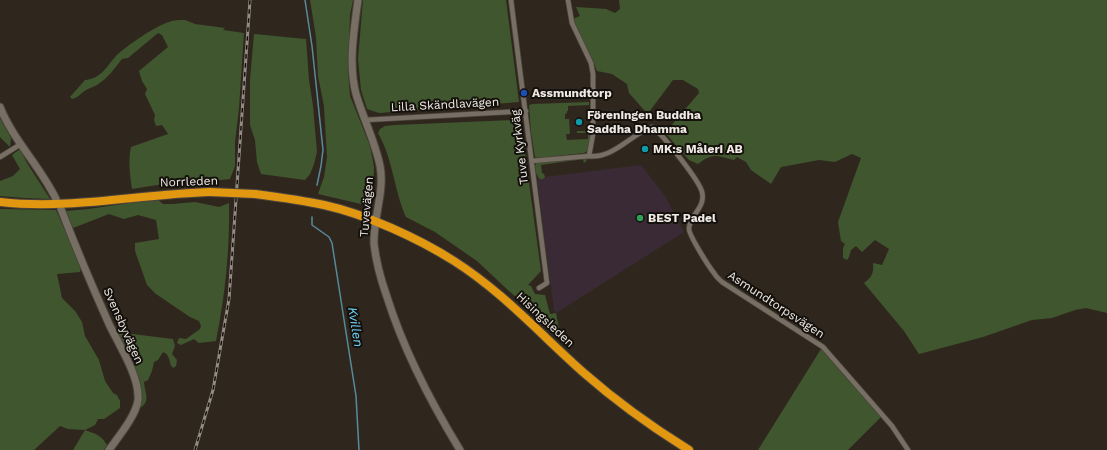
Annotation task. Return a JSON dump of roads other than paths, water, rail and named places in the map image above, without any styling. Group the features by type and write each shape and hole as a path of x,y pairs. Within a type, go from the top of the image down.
{"highway":[{"name":"Norrleden","path":"0,202 60,204 170,194 210,192 255,194 325,205 375,221"},
{"name":"Hisingsleden","path":"375,221 425,244 453,260 504,298 599,386 643,420 689,450"}],"main road":[{"name":"Tuvevägen","path":"358,0 353,49 353,76 359,104 380,167 380,186 375,221 374,244 376,256 381,277 396,323 425,389 460,450"},
{"path":"0,107 9,127 39,169 56,199"},
{"name":"Svensbyvägen","path":"60,209 110,325 132,371 137,386 138,399 135,410 109,450"}],"street":[{"name":"Tuve Kyrkväg","path":"511,0 547,283 538,288"},
{"path":"532,161 589,156 594,134 594,83 592,67 572,23 568,0"},
{"name":"Lilla Skändlavägen","path":"365,120 526,111"},
{"name":"Asmundtorpsvägen","path":"589,156 600,156 608,153 648,129 652,127 655,129 679,158 702,192 702,204 692,219 689,229 691,237 712,272 726,284 823,347 892,426 908,450"},
{"path":"0,157 21,144"}],"waterway":[{"name":"Kvillen","path":"305,0 312,46 323,150 317,185"},
{"name":"Kvillen","path":"312,217 312,225 329,237 332,243 356,396 359,450"}],"railway":[{"path":"195,450 213,390 229,299 250,0"}],"place":[{"name":"Assmundtorp","path":"524,93"},
{"name":"Föreningen Buddha Saddha Dhamma","path":"579,122"},
{"name":"MK:s Måleri AB","path":"645,149"},
{"name":"BEST Padel","path":"640,218"}]}
